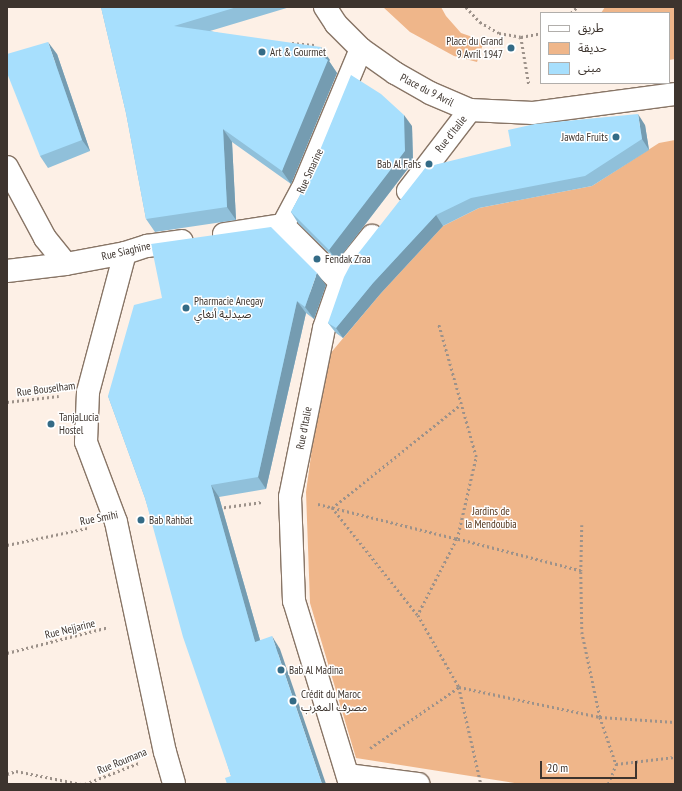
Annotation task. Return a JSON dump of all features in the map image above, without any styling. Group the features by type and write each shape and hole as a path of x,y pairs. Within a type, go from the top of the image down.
{"street":[{"name":"Place du 9 Avril","path":"325,7 336,24 361,49 395,73 424,90 470,110 533,113 675,94"},
{"name":"Rue Smarine","path":"283,225 302,190 361,49"},
{"name":"Rue d'Italie","path":"348,775 294,601 290,497 324,328 340,282 350,264 470,110"},
{"path":"7,166 45,238 66,264"},
{"name":"Rue Siaghine","path":"7,271 66,264 125,253 147,246 283,225"},
{"path":"283,225 340,282"},
{"path":"125,253 88,392 86,442 116,522 165,752 174,784"},
{"path":"348,775 418,784"}],"path":[{"path":"466,7 480,22 499,33 521,37 540,34"},
{"path":"521,37 533,113"},
{"path":"290,43 361,49"},
{"path":"418,615 457,539 476,457 460,405 438,322"},
{"name":"Rue Bouselham","path":"7,402 88,392"},
{"path":"332,508 460,405"},
{"path":"217,508 290,497 581,571"},
{"path":"332,508 418,615 459,687 481,784"},
{"name":"Rue Smihi","path":"7,545 116,522"},
{"path":"582,525 582,632 600,717 616,764 608,784"},
{"name":"Rue Nejjarine","path":"7,653 138,620"},
{"path":"348,775 459,687"},
{"path":"459,687 600,717 675,722"},
{"name":"Rue Roumana","path":"85,784 165,752"},
{"path":"616,764 675,757"},
{"path":"7,774 16,771 81,784"}],"green space":[{"path":"383,7 441,7 446,16 461,33 484,41 477,62 454,56 410,32"},
{"path":"605,7 675,7 675,59 670,60 670,12 602,12"},
{"name":"Jardins de la Mendoubia","path":"675,140 675,784 521,784 356,758 310,603 306,492 324,361 381,293 443,226 479,208 592,186 659,143"}],"building":[{"path":"101,7 237,7 174,26 321,47 319,54 328,60 282,171 223,129 227,207 146,219 126,113"},
{"path":"48,42 82,140 40,156 7,73 7,54"},
{"path":"351,75 381,94 404,115 405,151 329,250 291,212 306,184"},
{"path":"638,114 642,139 585,176 471,198 436,215 373,283 336,328 328,323 344,277 353,260 426,167 511,146 508,130 535,124"},
{"path":"271,227 317,273 305,307 297,301 258,477 211,485 255,642 272,636 322,784 227,784 225,778 231,776 183,637 145,498 108,396 134,305 162,298 151,244"}],"place":[{"name":"Place du Grand 9 Avril 1947","path":"511,48"},
{"name":"Art & Gourmet","path":"262,52"},
{"name":"Jawda Fruits","path":"616,137"},
{"name":"Bab Al Fahs","path":"429,164"},
{"name":"Fendak Zraa","path":"317,259"},
{"name":"Pharmacie Anegay صيدلية أنغاي","path":"186,308"},
{"name":"TanjaLucia Hostel","path":"51,424"},
{"name":"Bab Rahbat","path":"141,520"},
{"name":"Bab Al Madina","path":"281,670"},
{"name":"Crédit du Maroc مصرف المغرب","path":"293,701"}]}
